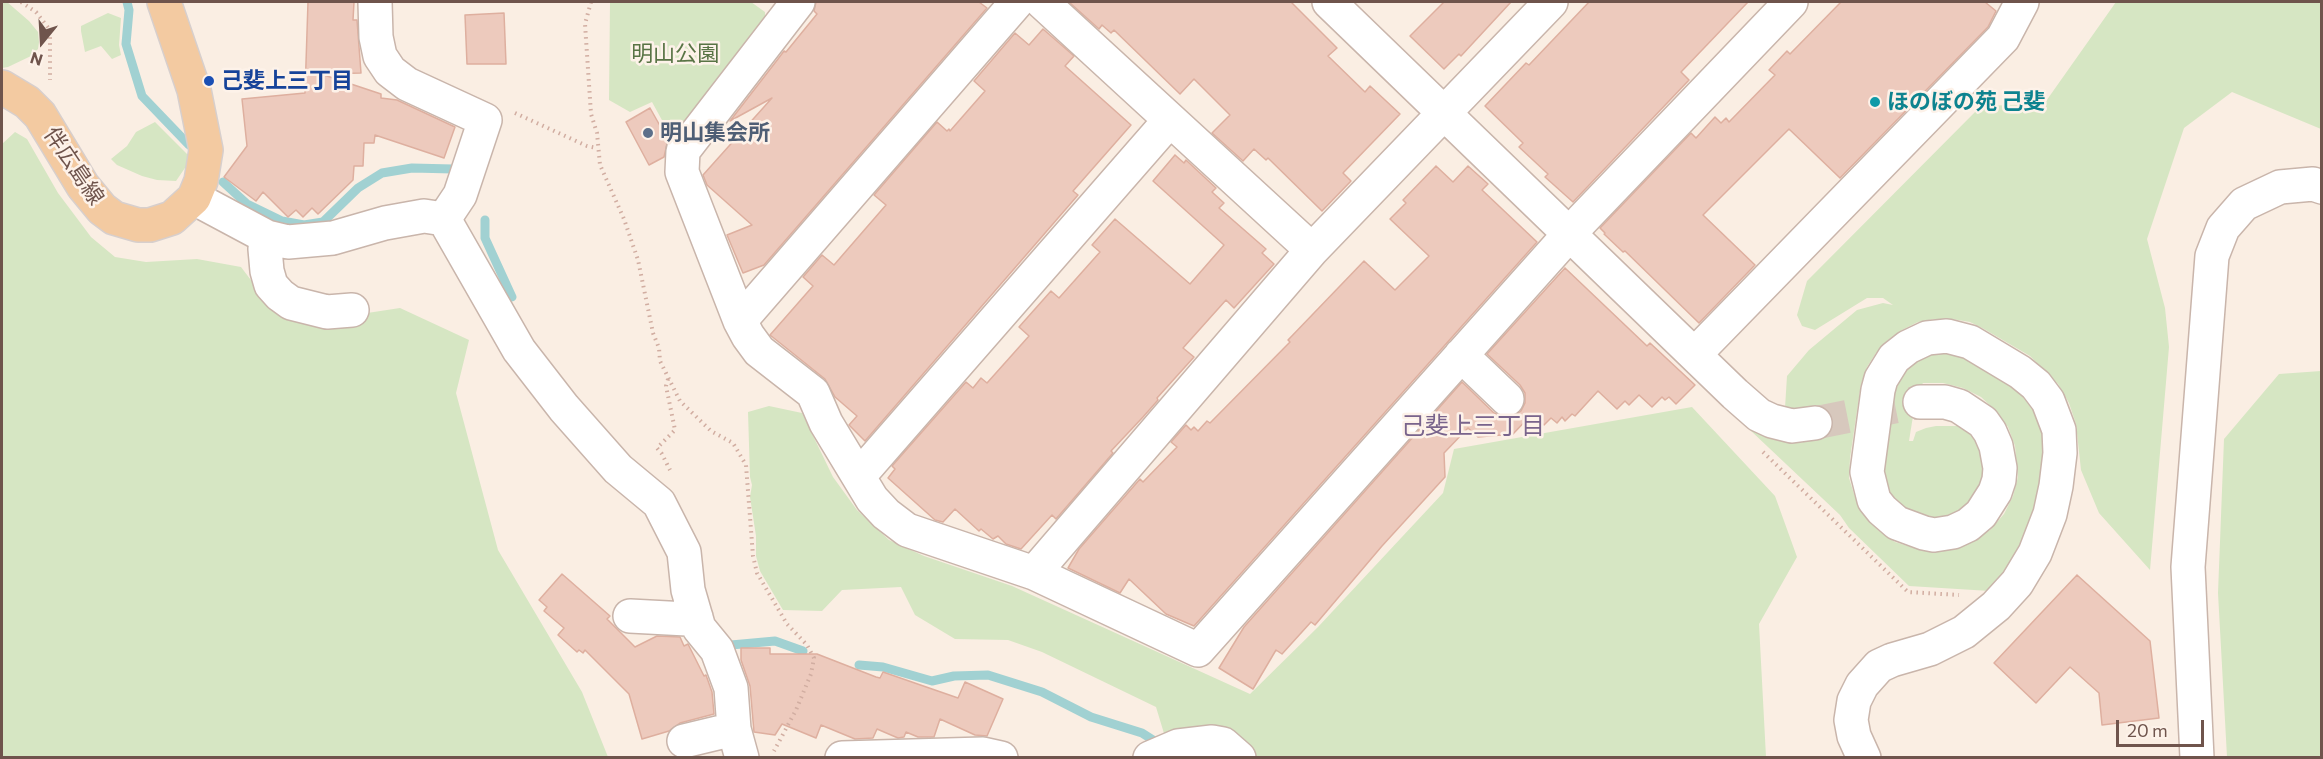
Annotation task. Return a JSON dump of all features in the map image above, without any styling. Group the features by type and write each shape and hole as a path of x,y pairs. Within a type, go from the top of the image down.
{"main road":[{"path":"164,2 194,90 204,135 204,165 194,198"},
{"name":"伴広島線","path":"2,87 34,108 91,197 114,218 138,225 163,222 179,214 194,198"}],"street":[{"path":"375,2 376,37 381,56 390,71 407,84 484,120 460,195 444,219"},
{"path":"740,321 1017,2"},
{"path":"1042,2 1312,250"},
{"path":"1329,2 1759,415 1772,422 1792,426 1815,423"},
{"path":"1034,573 1312,250 1443,111 1551,2"},
{"path":"783,7 683,151 682,171 740,321 759,351 813,393 826,423 872,499 886,514 907,530 1034,573 1198,650 1570,234 1791,2"},
{"path":"1695,354 2002,38 2018,4"},
{"path":"859,476 1169,121"},
{"path":"2197,758 2188,567 2212,256 2223,228 2244,204 2280,187 2313,184 2322,187"},
{"path":"194,198 267,237 288,242 333,238 385,223 424,216 444,219"},
{"path":"444,219 519,350 564,408 618,469 659,502 680,540 684,552 688,590 699,628 717,650 731,688 738,743 684,741"},
{"path":"267,237 265,249 267,271 271,285 280,295 291,303 318,310 342,312 352,310"},
{"path":"1864,758 1854,736 1851,720 1854,701 1862,685 1879,666 1930,649 1965,632 1996,606 2017,583 2035,553 2050,514 2056,486 2060,453 2059,430 2048,401 2036,385 2020,372 1970,342 1947,336 1927,338 1908,347 1894,358 1881,379 1878,390 1867,472 1872,494 1878,505 1897,523 1934,535 1953,532 1968,525 1981,514 1995,492 1999,480 2000,468 1996,446 1983,422 1959,406 1945,402 1920,402"},
{"path":"1461,355 1507,399"},
{"path":"630,616 687,619 696,617"},
{"path":"1150,758 1178,746 1212,741 1222,744 1239,758"},
{"path":"842,758 983,753 1001,758"}],"path":[{"path":"21,2 36,12 51,37 50,83 47,95 34,108"},
{"path":"591,2 585,24 591,114 597,133 600,165 624,219 638,261 652,333 659,348 660,361 680,402 711,431 733,442 746,465 753,556 757,573 788,624 807,645 814,658 811,674 796,710 770,758"},
{"path":"511,112 587,146 597,148"},
{"path":"659,502 672,489 669,466 657,448 675,430 666,386 669,379"},
{"path":"1756,445 1908,592 1964,595"}],"green space":[{"path":"2,2 7,2 29,21 38,32 39,42 38,49 31,56 2,68"},
{"name":"明山公園","path":"610,2 751,2 765,12 765,29 674,142 652,102 630,112 609,100"},
{"path":"2116,2 2321,2 2321,129 2232,92 2184,128 2147,239 2165,308 2169,347 2150,570 2099,513 2081,470 2076,424 2069,403 2058,384 2030,356 1970,322 1952,319 1918,322 1888,340 1876,353 1867,367 1861,384 1849,478 1864,515 1878,530 1895,542 1934,551 1954,549 1973,541 1990,530 2004,514 2013,496 2018,477 2015,446 2008,427 1996,411 1981,397 1963,388 1943,383 1923,383 1917,391 1909,441 1913,441 1916,432 1936,426 1956,426 1958,421 1967,426 1984,450 1985,481 1968,508 1940,520 1909,515 1887,492 1883,472 1895,392 1903,373 1910,365 1938,352 1968,359 2010,384 2020,393 2038,417 2043,431 2041,486 2027,535 2004,574 1990,591 1909,586 1849,528 1840,515 1750,430 1752,428 1784,442 1798,443 1815,440 1822,405 1785,408 1787,376 1809,350 1857,310 1883,303 1893,305 1883,298 1867,298 1815,330 1802,326 1797,315 1807,281 1981,106 2044,104"},
{"path":"108,13 121,18 119,45 121,55 112,59 101,46 85,52 81,31 81,26"},
{"path":"155,122 189,156 187,165 176,181 142,176 117,165 111,159 127,146 136,132"},
{"path":"15,132 27,139 58,193 91,237 115,257 146,262 197,259 241,267 269,304 328,319 400,308 469,340 456,393 498,550 582,692 608,757 2,757 2,144"},
{"path":"2321,371 2321,757 2227,757 2218,593 2224,439 2279,374"},
{"path":"769,406 802,413 833,477 857,510 889,540 924,556 1012,586 1250,694 1318,627 1443,493 1454,449 1692,407 1775,496 1797,557 1759,624 1766,757 1251,758 1166,740 1156,707 1042,652 1008,640 955,639 915,615 901,587 842,590 822,611 783,610 760,571 756,556 756,536 750,497 752,485 748,412"}],"building":[{"path":"308,2 354,2 353,20 357,20 361,73 321,74 381,94 381,98 397,100 455,127 444,158 375,135 374,143 364,143 363,166 354,166 353,180 318,214 312,208 303,217 296,210 288,217 263,192 256,201 224,177 247,146 242,99 305,93"},
{"path":"816,2 979,2 987,8 764,265 743,273 727,235 752,225 707,185 703,175 772,98 730,121 784,51 786,52 817,14 814,11"},
{"path":"1069,2 1291,2 1337,48 1328,56 1365,92 1370,86 1400,114 1343,173 1351,181 1322,211 1268,158 1266,160 1254,149 1243,161 1212,133 1230,115 1194,79 1180,94 1114,30 1111,33 1102,25 1099,29"},
{"path":"1444,2 1511,2 1461,56 1459,54 1444,69 1410,36"},
{"path":"1589,2 1748,2 1681,72 1689,80 1573,202 1545,177 1548,174 1519,147 1523,143 1485,106 1526,63 1529,65"},
{"path":"1841,2 1985,2 1996,11 1988,27 1840,178 1789,129 1703,215 1755,265 1699,323 1600,228 1691,133 1696,138 1715,117 1721,123 1726,118 1729,122 1775,75 1769,70 1787,51 1790,54"},
{"path":"504,13 506,64 467,64 465,15"},
{"path":"1043,29 1074,56 1065,66 1131,125 1073,191 1078,195 865,441 849,425 857,416 835,397 825,379 770,335 813,286 803,277 822,255 834,265 886,205 874,195 937,122 950,131 985,91 974,81 1015,33 1029,45"},
{"name":"明山集会所","path":"650,108 668,140 664,157 649,165 626,122"},
{"path":"1175,155 1184,163 1186,160 1216,188 1212,192 1224,203 1219,208 1266,249 1262,253 1274,264 1234,308 1226,300 1183,348 1194,357 1111,451 1113,453 1056,519 1052,515 1021,549 1006,544 998,536 993,539 981,529 979,531 955,509 943,522 935,520 888,478 895,469 892,466 966,382 973,388 981,378 987,383 1029,336 1019,327 1051,291 1059,298 1100,252 1092,245 1115,219 1190,284 1224,245 1153,181"},
{"path":"1436,166 1453,182 1468,166 1488,184 1482,190 1537,242 1194,626 1166,614 1129,579 1120,593 1068,568 1079,549 1140,479 1143,482 1177,447 1171,442 1186,425 1191,430 1194,427 1198,431 1207,421 1210,423 1290,342 1288,340 1364,261 1395,290 1429,256 1390,219 1406,203 1403,200"},
{"path":"1565,268 1647,346 1650,343 1695,385 1676,404 1669,397 1665,400 1662,397 1652,407 1639,395 1629,405 1625,401 1617,409 1598,391 1575,416 1572,414 1565,421 1562,417 1557,423 1551,418 1544,425 1532,414 1513,434 1478,437 1468,428 1444,453 1445,477 1315,625 1311,622 1282,654 1276,650 1253,689 1219,668 1244,627 1462,382 1494,413 1502,417 1512,417 1521,411 1525,403 1525,393 1520,385 1487,354"},
{"path":"562,574 610,616 607,619 635,647 657,636 680,637 684,646 688,644 704,676 706,675 712,692 714,714 680,723 669,731 642,739 629,694 585,650 583,653 579,650 577,652 558,635 564,628 544,611 547,607 539,600"},
{"path":"2077,575 2150,641 2159,718 2102,725 2099,693 2070,667 2036,703 1994,663"},
{"path":"741,648 770,648 770,654 817,654 876,677 880,678 883,672 958,698 965,682 1003,699 987,736 975,735 940,719 934,737 918,737 906,732 904,737 898,738 877,729 873,738 855,739 821,725 816,738 782,724 775,735 754,732 750,686 741,660"}],"waterway":[{"path":"127,2 129,10 126,44 142,96 189,145"},
{"path":"223,182 247,204 282,221 304,225 323,222 358,188 382,173 412,168 453,169"},
{"path":"485,220 485,238 512,297"},
{"path":"731,645 775,641 803,651"},
{"path":"859,665 883,667 932,681 954,676 988,675 1042,692 1091,717 1142,733 1153,740"}],"tunnel":[{"path":"1815,423 1920,402"}],"place":[{"name":"己斐上三丁目","path":"209,81"},
{"name":"ほのぼの苑 己斐","path":"1875,102"},
{"name":"明山集会所","path":"648,133"}],"district":[{"name":"己斐上三丁目","path":"1473,426"}]}
